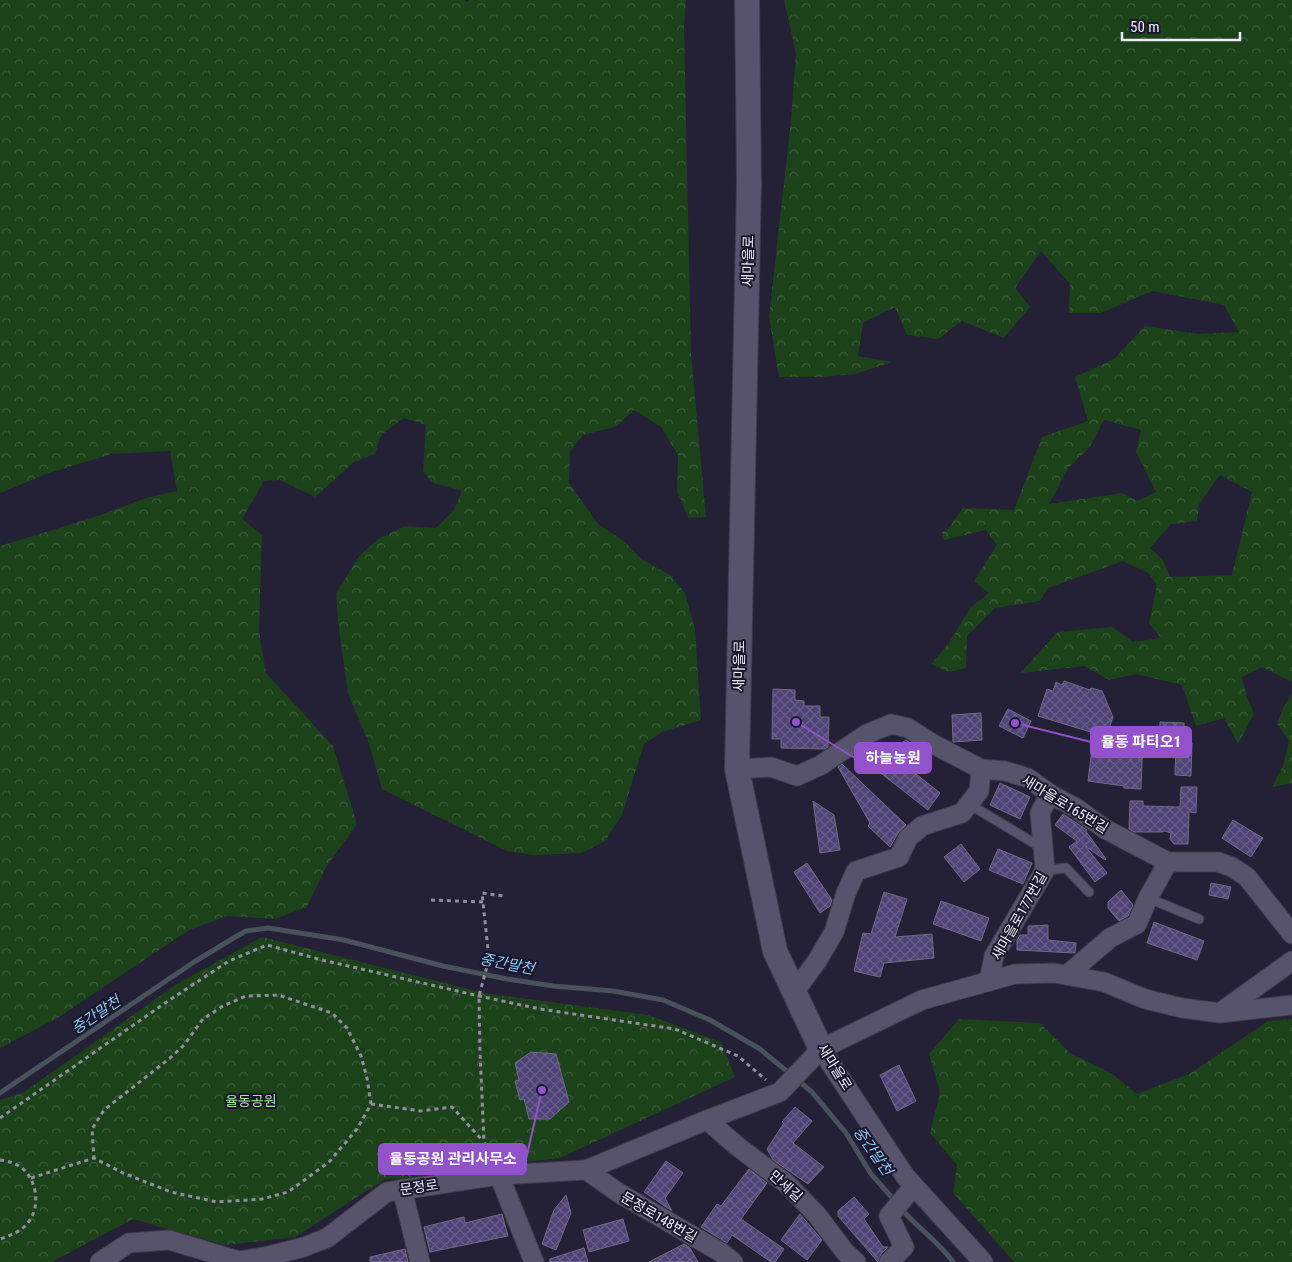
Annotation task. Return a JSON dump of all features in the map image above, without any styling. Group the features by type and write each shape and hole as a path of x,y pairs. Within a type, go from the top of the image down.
{"street":[{"name":"새마을로","path":"748,0 749,184 737,769 775,951 821,1049 905,1176 909,1192 984,1262"},
{"name":"새마을로165번길","path":"737,769 771,767 797,776 821,765 866,734 891,724 908,728 933,744 981,769 1005,771 1028,778 1105,829 1168,862 1218,862 1232,867 1247,878 1292,934"},
{"path":"795,991 817,962 834,932 846,893 856,871 899,857 908,838 922,826 962,813 979,791 981,769"},
{"name":"새마을로177번길","path":"989,981 994,956 1045,870 1040,813 1050,794"},
{"path":"1067,975 1110,938 1137,924 1148,898 1168,862"},
{"path":"1220,1013 1292,961"},
{"name":"새마을로177번길","path":"821,1049 922,1000 1015,974 1054,973 1104,982 1145,999 1182,1008 1220,1013 1292,1005"},
{"name":"문정로","path":"100,1262 129,1243 168,1240 239,1261 269,1256 306,1255 387,1192 496,1170 586,1170 782,1090 821,1049"},
{"name":"만세길","path":"707,1120 737,1146 787,1184 817,1215 845,1252 856,1262"},
{"path":"496,1170 534,1262"},
{"name":"문정로148번길","path":"586,1170 618,1193 722,1253 733,1262"},
{"path":"402,1189 420,1262"},
{"path":"889,1262 904,1247 888,1216 909,1192"}],"lane":[{"path":"969,804 1044,850"},
{"path":"1045,870 1066,868 1089,892"},
{"path":"1148,898 1199,919"}],"path":[{"path":"484,1142 479,996 489,959 482,893 504,896"},
{"path":"431,900 483,902"},
{"path":"0,1118 221,966 267,945 331,962 540,1009 674,1029 738,1056 782,1090"},
{"path":"31,1178 94,1158 123,1173 171,1192 217,1202 262,1199 288,1192 330,1162 357,1130 371,1104 361,1056 347,1028 332,1012 278,995 246,996 223,1006 203,1019 184,1045 170,1058 104,1110 92,1129 94,1158"},
{"path":"371,1104 422,1110 452,1107 484,1142 496,1170"},
{"path":"0,1160 10,1162 22,1168 31,1178 36,1198 34,1211 26,1226 0,1239"}],"green space":[{"path":"0,0 465,0 466,2 470,0 686,0 684,27 691,353 706,517 688,518 677,491 678,455 661,427 634,410 615,427 583,435 570,452 569,483 598,524 624,541 641,559 670,575 685,593 695,629 701,720 662,732 644,744 622,815 605,841 582,853 533,855 507,851 382,789 369,744 348,693 336,594 359,556 378,539 405,526 436,528 454,510 462,491 433,483 423,472 426,425 404,418 381,435 375,454 354,462 315,497 280,480 264,481 242,519 262,535 259,631 266,673 333,746 357,824 326,867 307,907 275,919 227,916 189,930 59,1017 0,1048 0,546 98,516 146,498 177,491 170,451 112,454 46,474 0,493"},
{"path":"784,0 1292,0 1292,682 1262,667 1242,677 1254,714 1238,744 1224,718 1196,726 1182,685 1136,674 1109,680 1085,666 1020,673 1058,632 1112,627 1133,642 1161,638 1149,623 1157,585 1148,573 1123,561 1048,588 1040,601 995,608 967,636 966,668 948,672 931,664 949,643 970,608 989,593 974,581 997,545 986,530 944,540 942,531 947,530 963,508 1014,510 1042,437 1088,421 1075,377 1114,359 1145,326 1198,334 1239,332 1224,305 1152,291 1101,313 1069,313 1070,284 1041,251 1015,288 1030,307 1004,338 962,321 938,339 907,335 895,307 863,323 858,356 892,362 855,374 821,377 779,377 769,316 791,120 796,53","holes":["1104,420 1141,430 1136,452 1156,492 1137,501 1122,493 1049,504 1069,467 1089,448","1220,475 1252,492 1232,575 1170,577 1163,560 1150,548 1171,524 1197,521 1199,504"]},
{"path":"1292,693 1292,783 1272,787 1283,766 1289,741 1277,724 1283,708"},
{"name":"율동공원","path":"262,937 484,993 648,1015 721,1042 735,1077 560,1158 502,1165 460,1177 385,1179 295,1237 225,1245 133,1219 54,1262 0,1262 0,1100 24,1092 177,984"},
{"path":"959,1019 1040,1023 1070,1053 1111,1073 1137,1094 1191,1073 1268,1021 1292,1019 1292,1262 1014,1262 953,1193 957,1165 930,1133 940,1092 929,1054"}],"building":[{"path":"1064,681 1090,690 1091,688 1102,691 1113,717 1107,734 1143,735 1141,789 1124,788 1124,786 1088,781 1094,733 1038,716 1047,689 1053,691 1056,682 1062,685"},
{"path":"773,689 795,690 795,700 804,701 804,706 820,706 820,717 829,717 828,747 825,749 781,748 781,739 772,739"},
{"path":"1008,709 1031,721 1023,738 999,726"},
{"path":"981,713 982,740 953,742 952,715"},
{"path":"1160,722 1184,723 1184,743 1192,743 1191,776 1175,775 1176,744 1159,744"},
{"path":"906,740 915,746 926,762 912,771 940,793 928,810 869,764"},
{"path":"842,764 906,825 898,833 890,847 868,826 870,823 838,767"},
{"path":"1000,783 1030,797 1020,819 990,805"},
{"path":"1181,787 1197,787 1196,813 1189,812 1188,844 1174,844 1170,839 1171,833 1164,831 1134,832 1129,829 1130,801 1143,801 1143,806 1180,807"},
{"path":"813,801 834,815 840,850 820,853"},
{"path":"1063,814 1087,830 1085,830 1106,859 1085,846 1107,873 1095,882 1069,847 1077,841 1055,825"},
{"path":"1233,820 1263,838 1251,857 1222,838"},
{"path":"961,844 980,869 964,882 944,857"},
{"path":"998,849 1032,863 1023,884 989,870"},
{"path":"807,863 832,900 830,906 820,913 794,872"},
{"path":"1211,883 1231,887 1228,899 1209,895"},
{"path":"1121,890 1133,905 1128,916 1119,921 1108,908 1108,902"},
{"path":"884,892 907,899 895,937 932,934 934,958 884,963 880,977 854,971 863,933 871,934"},
{"path":"941,901 989,918 981,941 933,924"},
{"path":"1154,922 1204,941 1197,960 1147,943"},
{"path":"1048,925 1048,940 1076,943 1075,953 1017,950 1017,940 1020,935 1028,935 1028,926"},
{"path":"531,1052 556,1054 569,1102 550,1119 529,1119 524,1099 520,1100 515,1081 519,1080 515,1063"},
{"path":"899,1065 916,1101 897,1111 880,1075"},
{"path":"795,1107 812,1121 793,1143 824,1167 808,1184 773,1160 767,1149 784,1123 782,1122"},
{"path":"666,1161 683,1173 665,1198 672,1211 644,1192"},
{"path":"749,1169 767,1183 741,1219 784,1249 775,1262 771,1262 732,1235 727,1243 701,1227 717,1204 721,1206"},
{"path":"566,1195 571,1213 556,1250 542,1244 554,1210"},
{"path":"854,1197 869,1214 864,1219 883,1247 888,1247 881,1254 878,1262 838,1216 838,1211"},
{"path":"502,1214 508,1236 430,1252 424,1227 464,1217 465,1223"},
{"path":"800,1214 822,1240 807,1260 781,1240"},
{"path":"623,1219 629,1241 589,1252 583,1230"},
{"path":"684,1244 690,1248 698,1262 649,1262"},
{"path":"584,1248 588,1262 550,1262 550,1259"},
{"path":"405,1249 408,1262 370,1262 370,1257"}],"waterway":[{"name":"중간말천","path":"0,1093 194,962 246,931 268,928 344,940 443,966 507,979 553,986 613,991 663,1000 710,1020 760,1049 812,1092 846,1133 871,1174 896,1202"},
{"name":"중간말천","path":"901,1209 953,1262"}],"place":[{"name":"하늘농원","path":"796,722"},
{"name":"율동 파티오1","path":"1015,723"},
{"name":"율동공원 관리사무소","path":"542,1090"}]}
